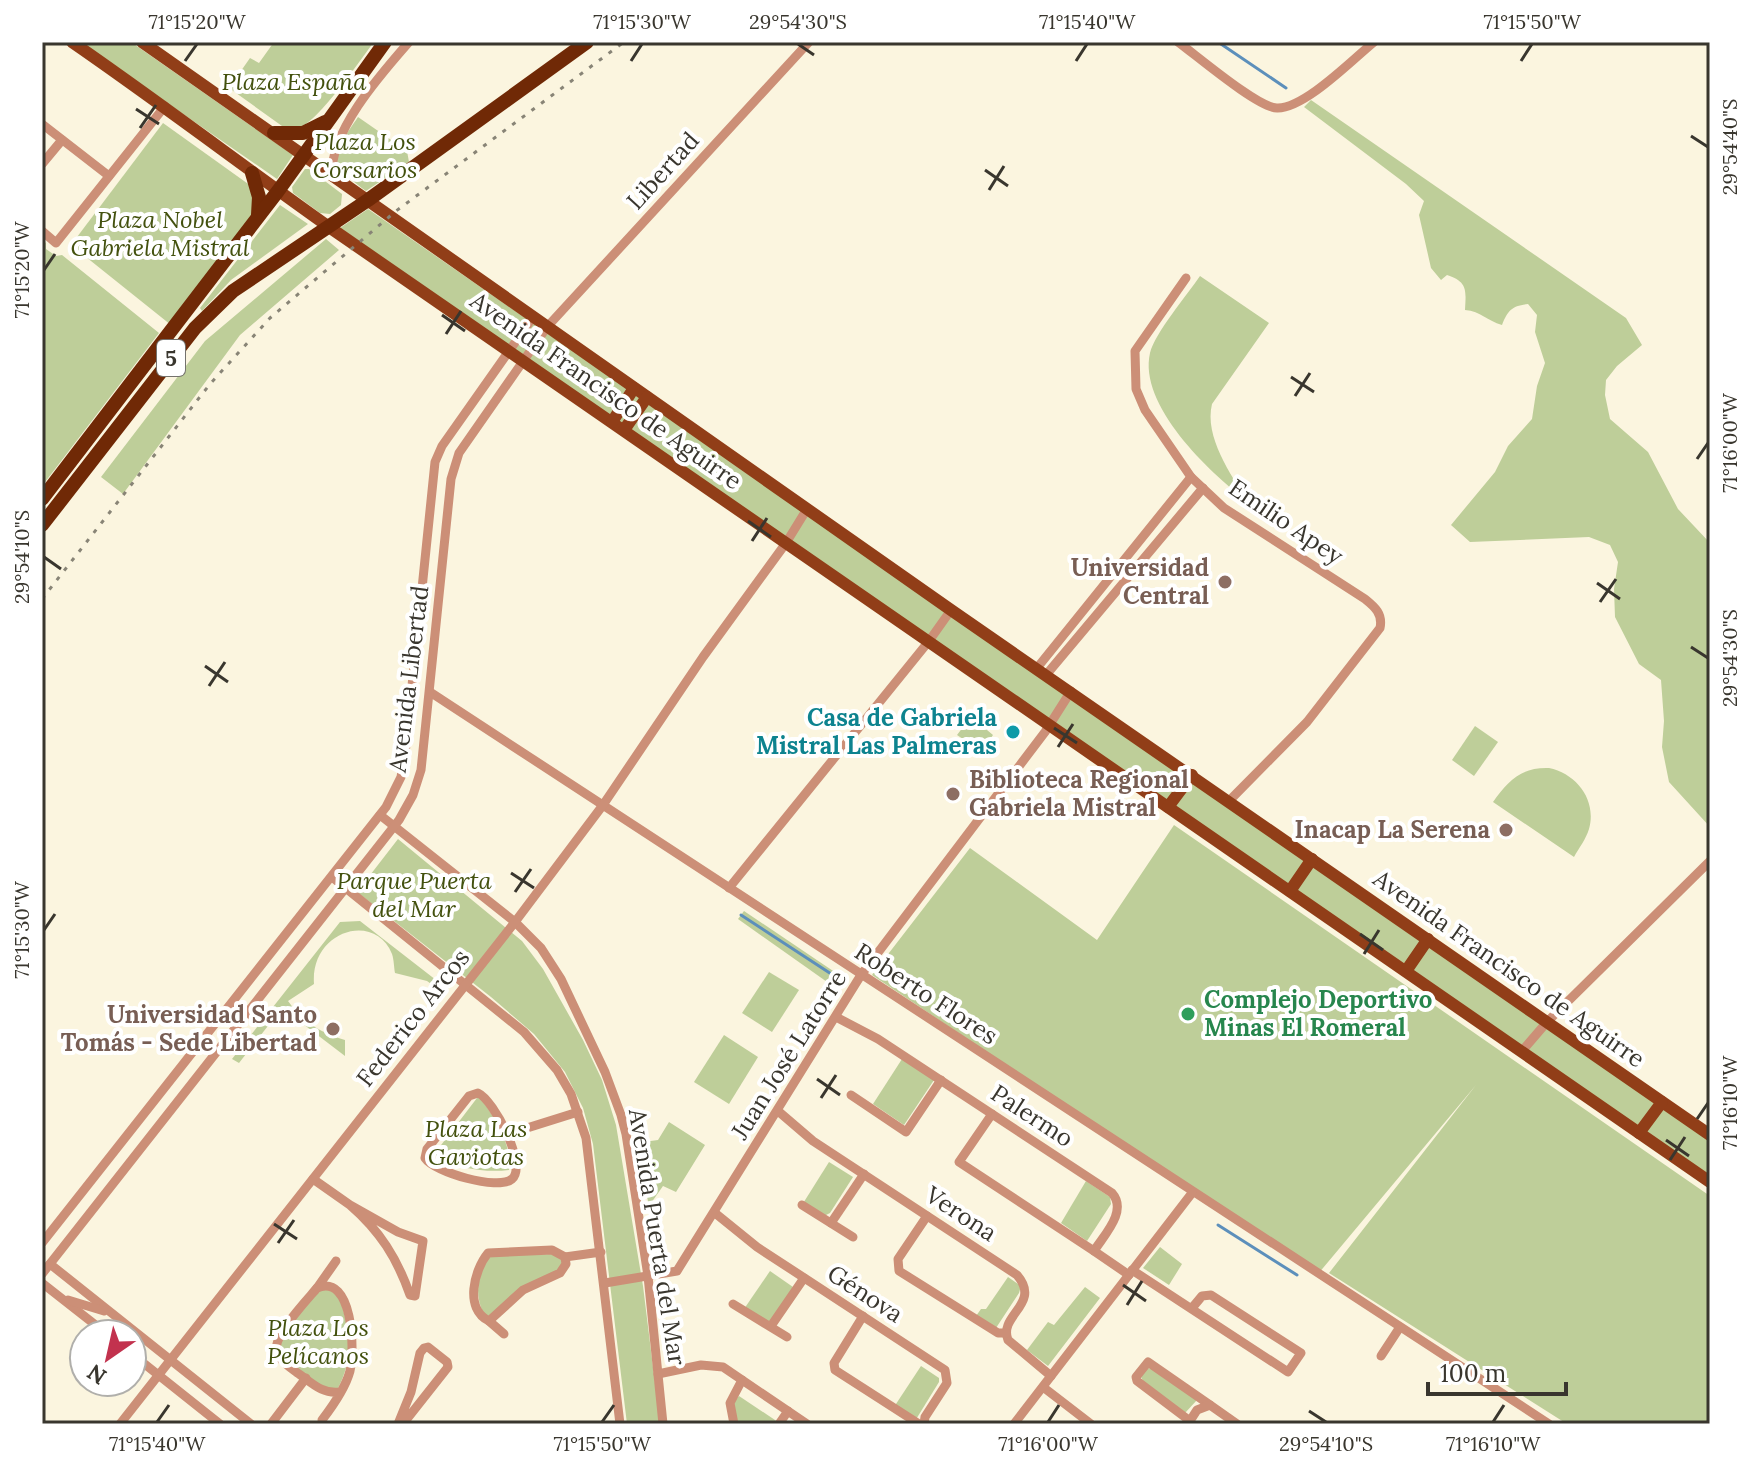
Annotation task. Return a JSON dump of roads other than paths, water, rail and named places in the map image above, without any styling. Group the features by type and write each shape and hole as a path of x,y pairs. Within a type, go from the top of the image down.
{"highway":[{"name":"5","path":"42,499 278,191 385,42"},
{"name":"5","path":"43,523 213,309 244,283 368,200 587,42"},
{"path":"274,133 303,133 331,117"},
{"path":"252,173 259,197 258,217"}],"main road":[{"name":"Avenida Francisco de Aguirre","path":"72,42 329,227 1710,1182"},
{"name":"Avenida Francisco de Aguirre","path":"142,42 951,610 1710,1135"},
{"path":"612,422 634,388"},
{"path":"624,430 647,397"},
{"path":"1168,807 1192,775"},
{"path":"1290,891 1312,859"},
{"path":"1406,971 1428,939"},
{"path":"1639,1133 1662,1102"}],"street":[{"path":"332,175 333,154 343,132 381,76 409,42"},
{"name":"Libertad","path":"547,327 809,42"},
{"path":"1178,42 1260,102 1277,108 1300,102 1374,42"},
{"path":"42,231 56,243 165,106"},
{"path":"42,124 109,176"},
{"path":"42,164 62,140"},
{"name":"Emilio Apey","path":"1186,278 1135,351 1136,389 1145,410 1191,477 1224,508 1365,599 1380,615 1380,628 1307,722 1229,801"},
{"name":"Avenida Libertad","path":"42,1243 332,877 397,788 404,765 435,462 442,446 533,317"},
{"name":"Avenida Libertad","path":"42,1274 346,888 394,826 413,795 421,770 454,464 547,327"},
{"path":"1042,671 1191,477"},
{"path":"1042,671 1203,488"},
{"name":"Federico Arcos","path":"120,1424 515,922 603,805 807,509"},
{"path":"729,888 951,610"},
{"name":"Juan José Latorre","path":"605,1283 677,1271 861,975 1050,725 1071,691"},
{"name":"Roberto Flores","path":"430,692 1549,1424"},
{"name":"Avenida Puerta del Mar","path":"380,815 533,939 555,968 616,1097 626,1134 648,1276 663,1424"},
{"path":"1522,1051 1547,1022 1710,861"},
{"path":"332,877 524,1032 543,1051 571,1094 586,1138 620,1424"},
{"name":"Palermo","path":"836,1017 878,1039 1116,1196 1118,1213 1094,1251"},
{"path":"851,1095 906,1132 941,1080"},
{"path":"475,1093 482,1094 495,1109 508,1134 517,1170 508,1182 481,1181 453,1175 429,1164 425,1158 427,1149 469,1096 475,1093"},
{"name":"Verona","path":"778,1111 813,1141 1021,1278 1025,1298 1006,1333"},
{"path":"508,1134 578,1112"},
{"path":"992,1114 959,1162 1288,1372 1301,1353 1211,1295 1202,1296 1192,1308"},
{"path":"831,1223 864,1174"},
{"path":"313,1179 350,1205 398,1232 423,1241 415,1296 410,1295 398,1262 384,1241 350,1205"},
{"path":"1014,1424 1192,1193"},
{"path":"802,1205 853,1237"},
{"name":"Génova","path":"715,1213 757,1247 947,1373 947,1383 922,1424"},
{"path":"927,1216 898,1259 899,1271 998,1333 1006,1333 1008,1340 1051,1376"},
{"path":"504,1334 482,1317 474,1300 478,1268 488,1253 552,1250 565,1257 601,1252"},
{"path":"489,1321 523,1290 560,1273 566,1264 565,1257"},
{"path":"336,1261 279,1336 275,1346 277,1355 283,1361 323,1391 339,1392"},
{"path":"50,1264 251,1424"},
{"path":"771,1326 804,1278"},
{"path":"42,1283 87,1318"},
{"path":"317,1288 333,1286 342,1295 352,1331 353,1352 345,1385 322,1420"},
{"path":"61,1298 115,1316"},
{"path":"733,1304 787,1337"},
{"path":"863,1316 835,1361 835,1370 922,1424"},
{"path":"1381,1356 1400,1327"},
{"path":"424,1348 430,1348 447,1362 448,1367 400,1424 420,1353 424,1348"},
{"path":"1210,1405 1197,1410 1189,1422 1137,1381 1136,1377 1148,1362 1210,1405 1237,1424"},
{"path":"658,1374 712,1365 723,1367 807,1424"},
{"path":"148,1366 220,1424"},
{"path":"271,1424 306,1378"},
{"path":"734,1424 730,1403 742,1380"},
{"path":"1043,1387 1091,1424"},
{"path":"779,1424 788,1411"}],"waterway":[{"path":"1218,42 1286,88"},
{"path":"741,915 845,983"},
{"path":"1218,1225 1297,1275"}],"railway":[{"path":"42,599 210,384 270,318 396,211 624,42"}],"place":[{"name":"Universidad Central","path":"1225,582"},
{"name":"Casa de Gabriela Mistral Las Palmeras","path":"1013,732"},
{"name":"Biblioteca Regional Gabriela Mistral","path":"953,794"},
{"name":"Inacap La Serena","path":"1506,830"},
{"name":"Complejo Deportivo Minas El Romeral","path":"1188,1014"},
{"name":"Universidad Santo Tomás - Sede Libertad","path":"333,1029"}],"park label":[{"name":"Plaza España","path":"294,82"},
{"name":"Plaza Los Corsarios","path":"365,156"},
{"name":"Plaza Nobel Gabriela Mistral","path":"160,234"},
{"name":"Parque Puerta del Mar","path":"414,895"},
{"name":"Plaza Las Gaviotas","path":"476,1143"},
{"name":"Plaza Los Pelícanos","path":"318,1342"}]}
